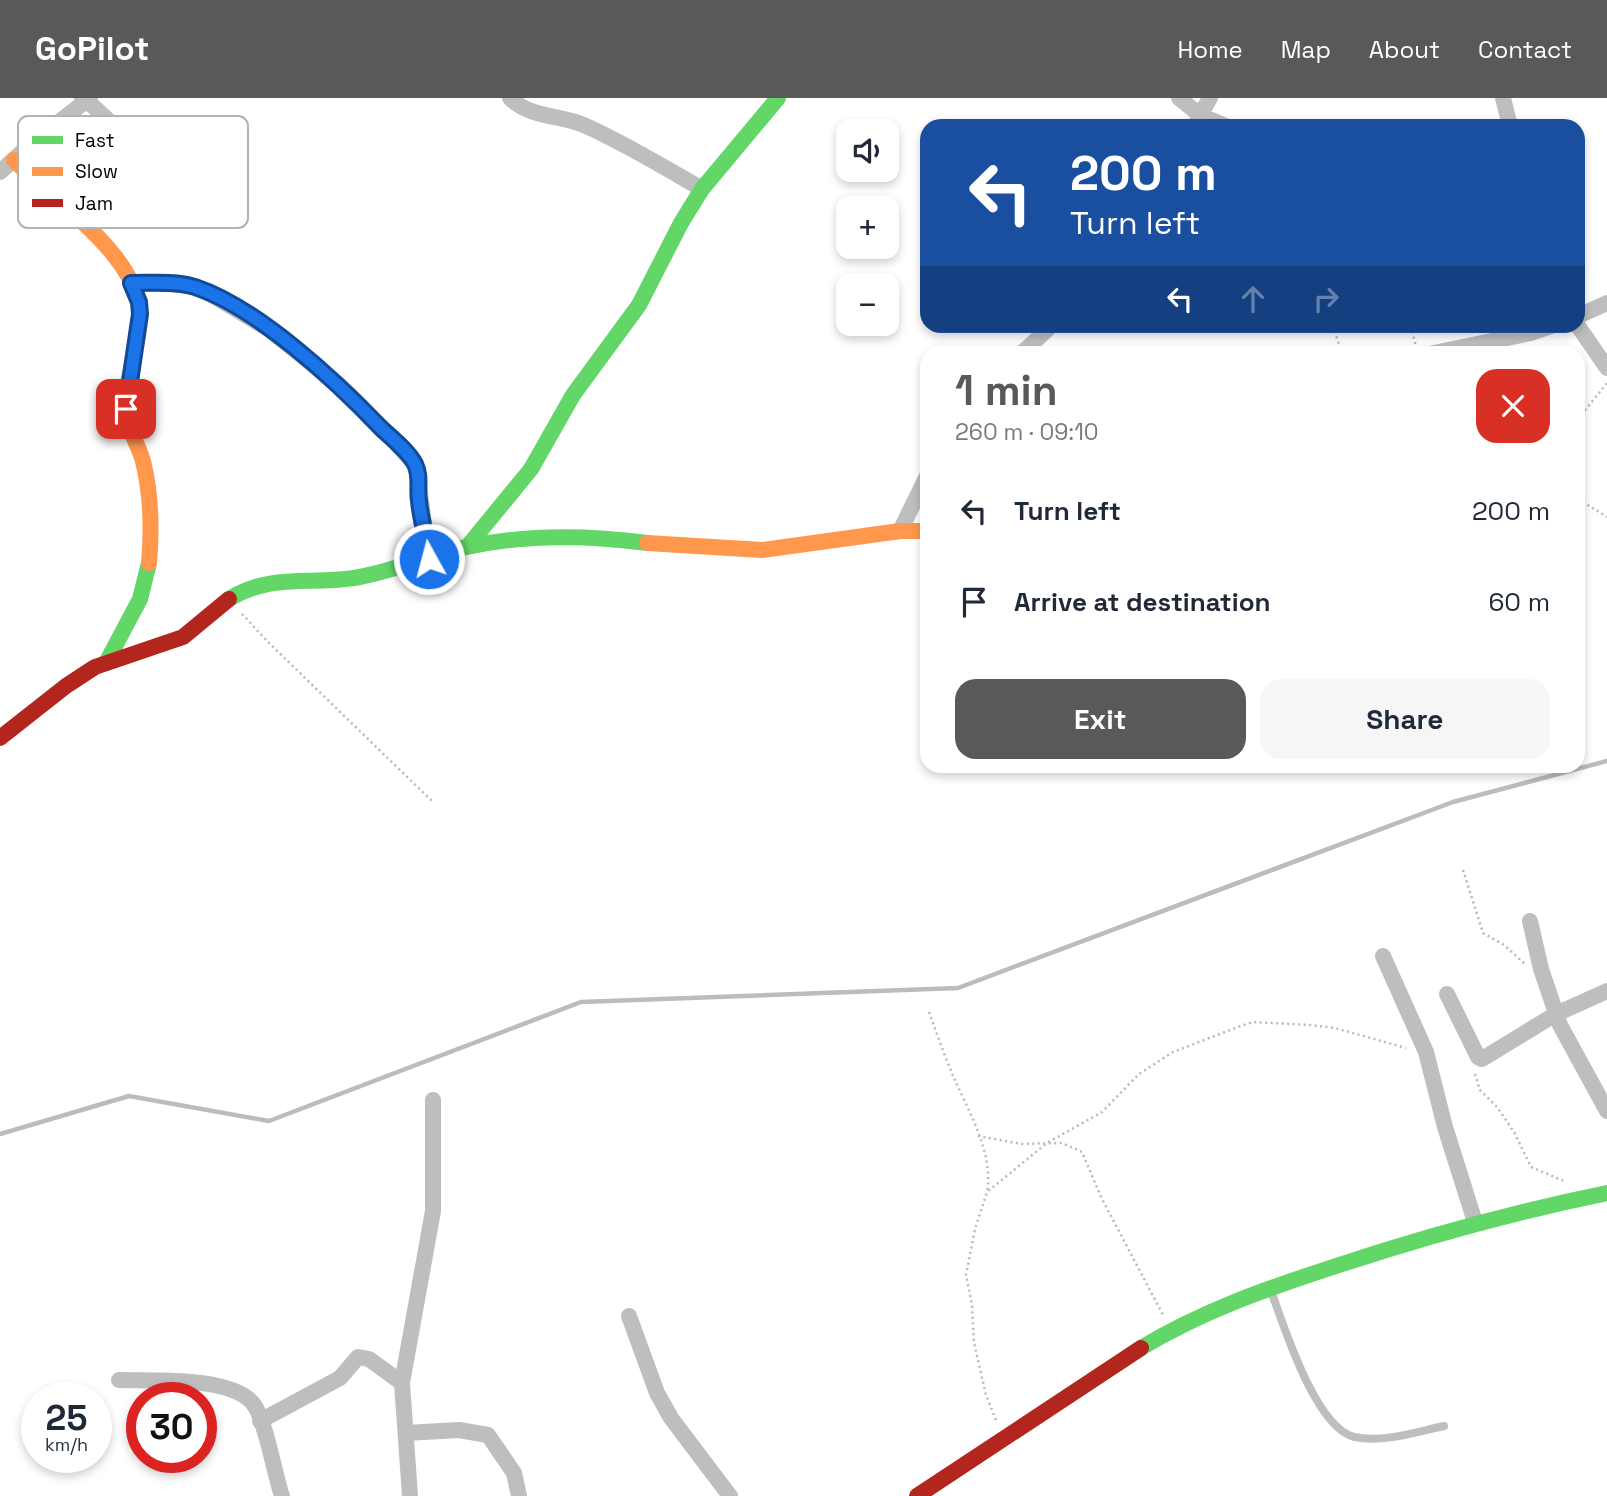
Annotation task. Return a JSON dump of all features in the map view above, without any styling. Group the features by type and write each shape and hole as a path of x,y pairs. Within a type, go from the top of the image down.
{"street":[{"path":"510,98 519,106 539,115 562,117 585,125 702,189"},
{"path":"467,547 531,469 573,395 639,305 681,223 702,189 778,98"},
{"path":"1179,98 1195,119"},
{"path":"1198,119 1210,98"},
{"path":"1503,98 1506,119"},
{"path":"66,116 86,99 102,116"},
{"path":"0,172 18,156"},
{"path":"13,160 18,165"},
{"path":"89,228 131,283 139,302 140,314 126,409 127,422 142,458 147,484 148,558 144,590 106,663"},
{"path":"131,283 193,286 210,294 270,330 350,395 416,465 429,559"},
{"path":"1585,313 1607,303"},
{"path":"1030,346 1044,333"},
{"path":"1468,346 1531,333"},
{"path":"1583,333 1607,368"},
{"path":"900,531 920,490"},
{"path":"0,738 15,729 66,686 106,663 183,637 229,598 248,587 268,583 351,579 383,573 467,547 557,536 592,536 666,545 762,550 900,531 920,531"},
{"path":"1530,921 1544,979 1556,1014 1607,1111"},
{"path":"1383,956 1427,1055 1445,1127 1475,1222"},
{"path":"1447,994 1478,1057 1482,1059 1556,1014 1607,991"},
{"path":"410,1496 402,1383 433,1211 433,1100"},
{"path":"917,1496 1084,1383 1173,1329 1238,1299 1475,1222 1607,1193"},
{"path":"629,1317 656,1392 671,1418 730,1496"},
{"path":"260,1421 340,1378 358,1357 369,1359 402,1383"},
{"path":"119,1380 231,1388 245,1394 256,1408 282,1496"},
{"path":"406,1433 459,1430 488,1435 514,1472 519,1496"}],"lane":[{"path":"1270,1288 1298,1365 1323,1411 1339,1430 1353,1437 1384,1438 1444,1426"}],"path":[{"path":"1585,410 1607,383"},
{"path":"1585,503 1607,517"},
{"path":"229,598 270,644 433,802"},
{"path":"1463,870 1483,933 1504,945 1544,979"},
{"path":"929,1012 978,1136 989,1172 987,1192 975,1229 966,1275 972,1305 974,1343 986,1395 1003,1440"},
{"path":"987,1192 1047,1143 1102,1112 1139,1074 1173,1052 1253,1022 1335,1028 1427,1055"},
{"path":"1478,1057 1474,1078 1476,1084 1514,1132 1531,1167 1561,1179 1588,1197"},
{"path":"978,1136 1022,1144 1062,1143 1073,1147 1086,1158 1101,1197 1155,1301 1173,1329"}],"waterway":[{"path":"1585,767 1607,761"},
{"path":"0,1134 129,1096 269,1121 581,1002 958,988 1453,802 1562,773"}],"traffic: fast":[{"path":"467,547 531,469 573,395 639,305 681,223 702,189 778,98"},
{"path":"229,599 260,586 290,581 354,578 383,572 453,550 512,540 557,537 647,543"},
{"path":"106,663 140,599 149,563"},
{"path":"1141,1348 1211,1312 1308,1275 1469,1226 1607,1193"}],"traffic: slow":[{"path":"14,160 18,164"},
{"path":"89,228 126,272 136,293 140,315 126,404 128,422 143,461 148,486 151,524 149,563"},
{"path":"647,543 762,550 900,531 920,531"}],"traffic: jam":[{"path":"0,738 66,686 95,667 183,637 229,599"},
{"path":"917,1496 1141,1348"}],"route":[{"path":"126,409 140,314 139,302 131,283 193,286 210,294 270,330 306,357 350,395 410,457 418,474 419,501 429,559"}]}
